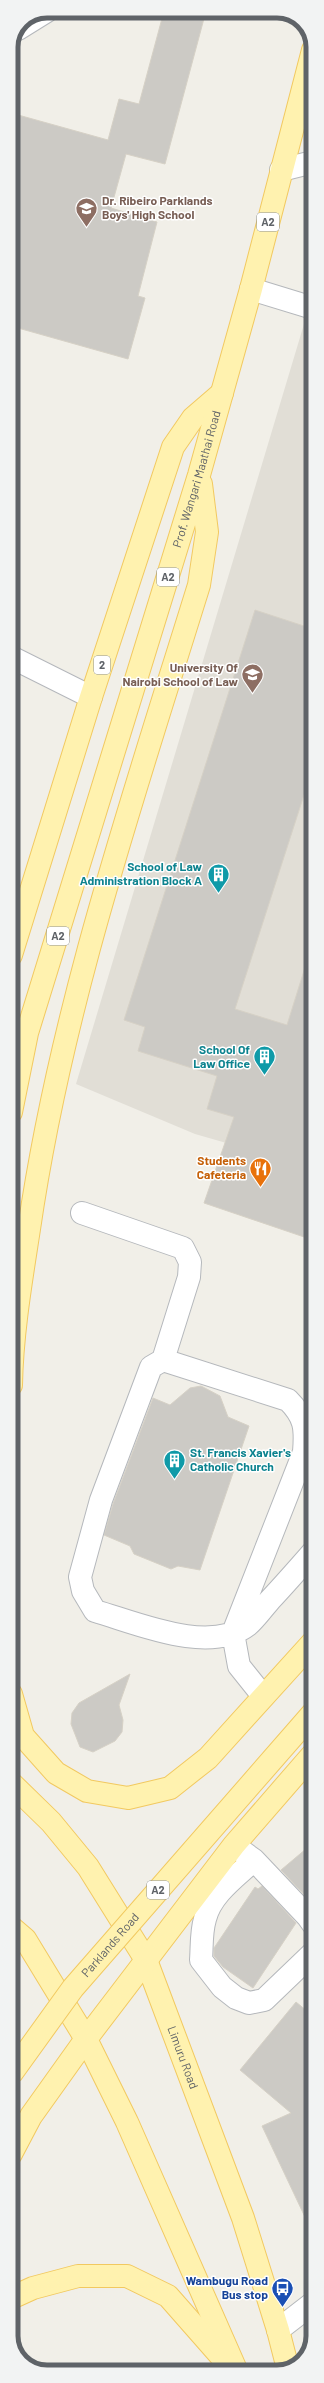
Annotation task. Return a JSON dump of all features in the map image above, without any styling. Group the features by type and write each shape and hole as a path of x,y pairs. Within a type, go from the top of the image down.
{"main road":[{"name":"Prof. Wangari Maathai Road","path":"18,1077 27,1033 200,475 251,288 306,76"},
{"name":"2","path":"18,932 91,697 173,447 193,418 222,393"},
{"path":"18,1304 38,1166 63,1046 94,925 198,585 207,532 200,475"},
{"path":"18,1718 23,1736 56,1773 87,1791 128,1798 170,1788 208,1758 306,1650"},
{"name":"Parklands Road","path":"18,2064 73,1988 306,1721"},
{"path":"18,2141 31,2116 86,2039 146,1960 234,1845 306,1762"},
{"name":"Limuru Road","path":"18,1790 51,1822 88,1868 146,1960 243,2218 278,2330 287,2363"},
{"path":"18,1934 25,1939 86,2039 127,2122 233,2365"},
{"path":"18,2295 33,2288 78,2276 127,2276 168,2296 230,2365"}],"street":[{"path":"281,170 306,164"},
{"path":"251,288 306,306"},
{"path":"18,660 91,697"},
{"path":"82,1213 184,1248 190,1262 189,1277 163,1360 151,1367 101,1500 80,1577 83,1591 95,1611 168,1632 200,1638 218,1638 233,1633 248,1625 306,1560"},
{"path":"163,1360 288,1400 300,1412 306,1431 304,1452 233,1633 239,1666 264,1696"},
{"path":"234,1845 254,1860 306,1915"},
{"path":"254,1860 226,1886 212,1902 204,1919 201,1960 222,1987 236,1998 249,2003 264,2000 306,1960"},
{"path":"278,2330 306,2308"}],"shaded area":[{"name":"University Of Nairobi School of Law","path":"306,317 306,1166 195,1134 76,1084"}],"building":[{"path":"162,18 204,18 165,164 126,154 111,208 157,222 138,296 145,298 128,359 18,328 18,115 108,140 119,99 139,104"},
{"name":"School of Law Administration Block A","path":"255,610 306,627 306,789 235,1009 287,1025 306,964 306,1238 204,1203 234,1117 207,1109 217,1076 138,1051 145,1027 124,1020"},
{"name":"St. Francis Xavier's Catholic Church","path":"201,1386 220,1396 228,1417 249,1426 200,1570 178,1566 171,1569 134,1554 130,1546 104,1535 113,1504 153,1398 170,1405 190,1388"},
{"path":"130,1674 119,1705 123,1720 122,1732 115,1741 93,1752 80,1747 71,1724 72,1713 79,1703"},
{"path":"306,1849 306,1897 281,1870"},
{"path":"262,1886 296,1923 253,1988 223,1967 214,1956 214,1948 255,1887 258,1889"},
{"path":"296,2002 306,2010 306,2219 262,2126 291,2113 240,2070"}],"place":[{"name":"Dr. Ribeiro Parklands Boys' High School","path":"87,228"},
{"name":"University Of Nairobi School of Law","path":"253,694"},
{"name":"School of Law Administration Block A","path":"218,894"},
{"name":"School Of Law Office","path":"265,1076"},
{"name":"Students Cafeteria","path":"261,1188"},
{"name":"St. Francis Xavier's Catholic Church","path":"175,1480"},
{"name":"Wambugu Road Bus stop","path":"283,2308"}]}
